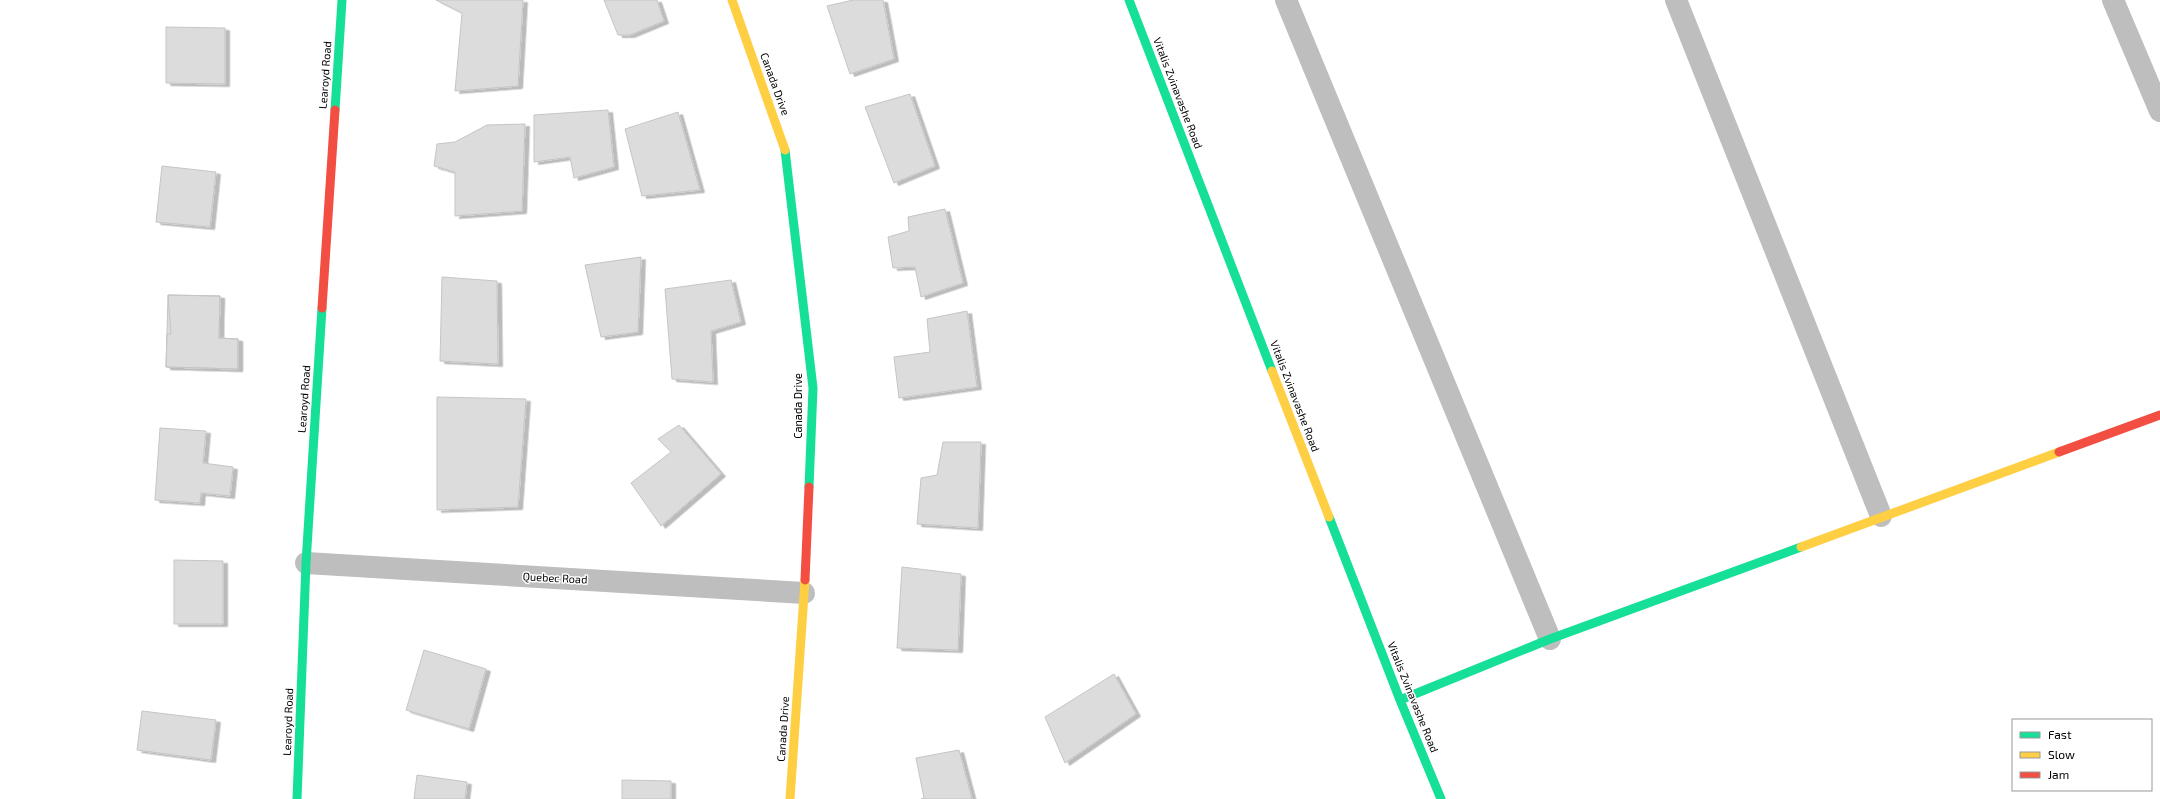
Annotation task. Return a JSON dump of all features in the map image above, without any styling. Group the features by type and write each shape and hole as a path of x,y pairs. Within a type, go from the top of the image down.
{"street":[{"name":"Learoyd Road","path":"297,799 306,563 342,0"},
{"name":"Canada Drive","path":"732,0 785,148 813,388 804,593 790,799"},
{"name":"Vitalis Zvinavashe Road","path":"1129,0 1400,700 1441,799"},
{"path":"1286,0 1550,639"},
{"path":"1676,0 1881,516"},
{"path":"2113,0 2160,111"},
{"path":"1400,700 1550,639 1881,516 2160,415"},
{"name":"Quebec Road","path":"306,563 804,593"}],"building":[{"path":"436,0 523,0 518,86 455,91 462,13"},
{"path":"604,0 657,0 664,21 630,35 618,35"},
{"path":"853,0 883,0 894,59 850,74 827,6"},
{"path":"166,27 225,28 225,84 166,83"},
{"path":"910,94 935,166 894,183 865,107"},
{"path":"608,110 614,167 574,178 570,157 534,162 534,115"},
{"path":"678,112 700,190 642,196 625,129"},
{"path":"525,124 522,211 455,216 455,172 434,166 437,144 455,142 487,125"},
{"path":"162,166 216,172 210,227 156,222"},
{"path":"945,209 963,283 921,297 915,267 893,268 888,237 909,231 908,217"},
{"path":"641,257 638,332 601,337 585,265"},
{"path":"442,277 497,281 498,364 440,361"},
{"path":"731,280 741,322 711,331 713,382 672,379 665,289"},
{"path":"168,295 220,296 219,338 238,339 238,369 166,367 167,334 171,334"},
{"path":"168,295 220,296 219,338 238,339 238,369 166,367"},
{"path":"967,311 977,387 899,398 894,357 930,352 927,319"},
{"path":"437,397 526,399 518,507 437,510"},
{"path":"679,425 721,474 661,526 631,483 671,452 658,439"},
{"path":"160,428 206,431 203,463 233,467 230,496 201,493 200,503 155,500"},
{"path":"943,442 981,442 978,528 917,524 921,478 937,475"},
{"path":"174,560 223,561 223,624 174,624"},
{"path":"902,567 961,574 958,650 897,648"},
{"path":"424,650 486,669 469,729 406,710"},
{"path":"1114,674 1136,714 1065,763 1045,717"},
{"path":"142,711 216,720 211,760 137,750"},
{"path":"959,750 972,799 921,799 924,798 916,758"},
{"path":"417,775 467,782 465,799 414,799"},
{"path":"622,780 671,781 671,799 622,799"}],"traffic: fast":[{"path":"335,110 342,0"},
{"path":"1129,0 1272,371"},
{"path":"785,150 813,388 809,487"},
{"path":"297,799 306,563 322,308"},
{"path":"1329,517 1400,700 1441,799"},
{"path":"1400,700 1550,639 1801,547"}],"traffic: slow":[{"path":"732,0 785,150"},
{"path":"1272,371 1329,517"},
{"path":"1801,547 2059,452"},
{"path":"790,799 805,580"}],"traffic: jam":[{"path":"322,308 335,110"},
{"path":"2059,452 2160,415"},
{"path":"805,580 809,487"}]}
